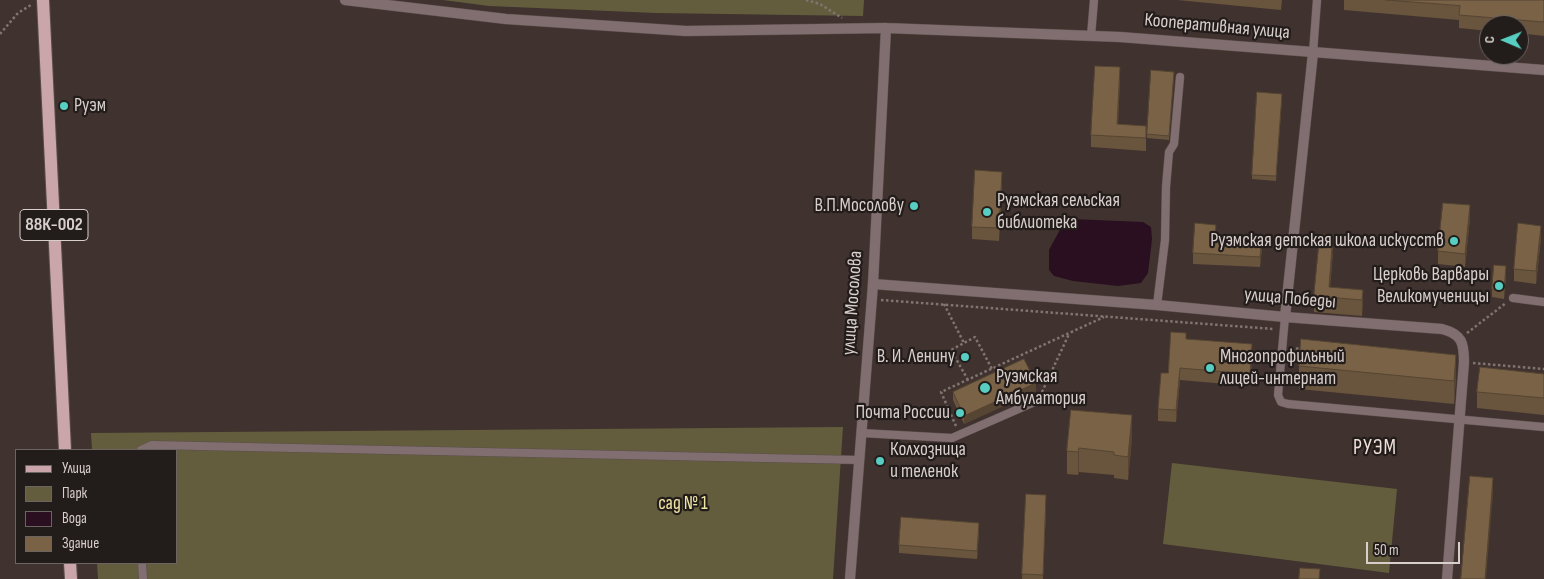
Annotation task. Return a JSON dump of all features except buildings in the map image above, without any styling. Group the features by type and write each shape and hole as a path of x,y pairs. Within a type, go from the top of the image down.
{"main road":[{"name":"88К-002","path":"43,0 65,449"},
{"path":"70,564 71,579"}],"street":[{"name":"Кооперативная улица","path":"345,0 506,19 686,31 886,28 1091,36 1544,70"},
{"name":"улица Мосолова","path":"850,579 873,284 886,28"},
{"path":"1285,317 1313,53"},
{"name":"улица Победы","path":"873,284 1442,329 1453,332 1460,338"},
{"path":"1448,579 1464,362 1464,350 1460,338"}],"lane":[{"path":"1091,36 1094,0"},
{"path":"1313,53 1317,0"},
{"path":"1157,305 1165,240 1169,152 1174,144 1180,77"},
{"path":"1513,298 1544,302"},
{"path":"1285,317 1278,395 1281,402 1544,427"},
{"path":"861,433 952,438 1038,400"},
{"path":"143,449 152,445 859,460"},
{"path":"142,564 143,579"}],"path":[{"path":"806,0 820,4 840,15 857,29"},
{"path":"0,34 18,13 31,5"},
{"path":"1460,338 1513,298"},
{"path":"872,299 1284,330"},
{"path":"944,304 964,343"},
{"path":"960,434 941,392 1104,316"},
{"path":"1038,400 1070,332"},
{"path":"968,380 951,350 974,337 992,368"},
{"path":"1282,347 1311,349"},
{"path":"1464,362 1544,369"}],"green space":[{"path":"443,0 864,0 863,16 656,13 489,6"},
{"name":"сад № 1","path":"843,427 833,579 98,579 97,564 178,564 178,449 92,449 91,433"},
{"path":"1172,463 1397,489 1389,573 1163,544"}],"water":[{"path":"1071,219 1143,222 1151,227 1152,239 1148,273 1141,283 1118,286 1073,281 1054,276 1049,270 1049,250 1063,224"}],"place":[{"name":"Руэм","path":"64,106"},
{"name":"В.П.Мосолову","path":"914,206"},
{"name":"Руэмская сельская библиотека","path":"987,212"},
{"name":"Руэмская детская школа искусств","path":"1454,241"},
{"name":"Церковь Варвары Великомученицы","path":"1499,286"},
{"name":"В. И. Ленину","path":"965,357"},
{"name":"Многопрофильный лицей-интернат","path":"1210,368"},
{"name":"Руэмская Амбулатория","path":"985,388"},
{"name":"Почта России","path":"960,413"},
{"name":"Колхозница и теленок","path":"880,461"}],"district":[{"name":"РУЭМ","path":"1375,449"}]}
